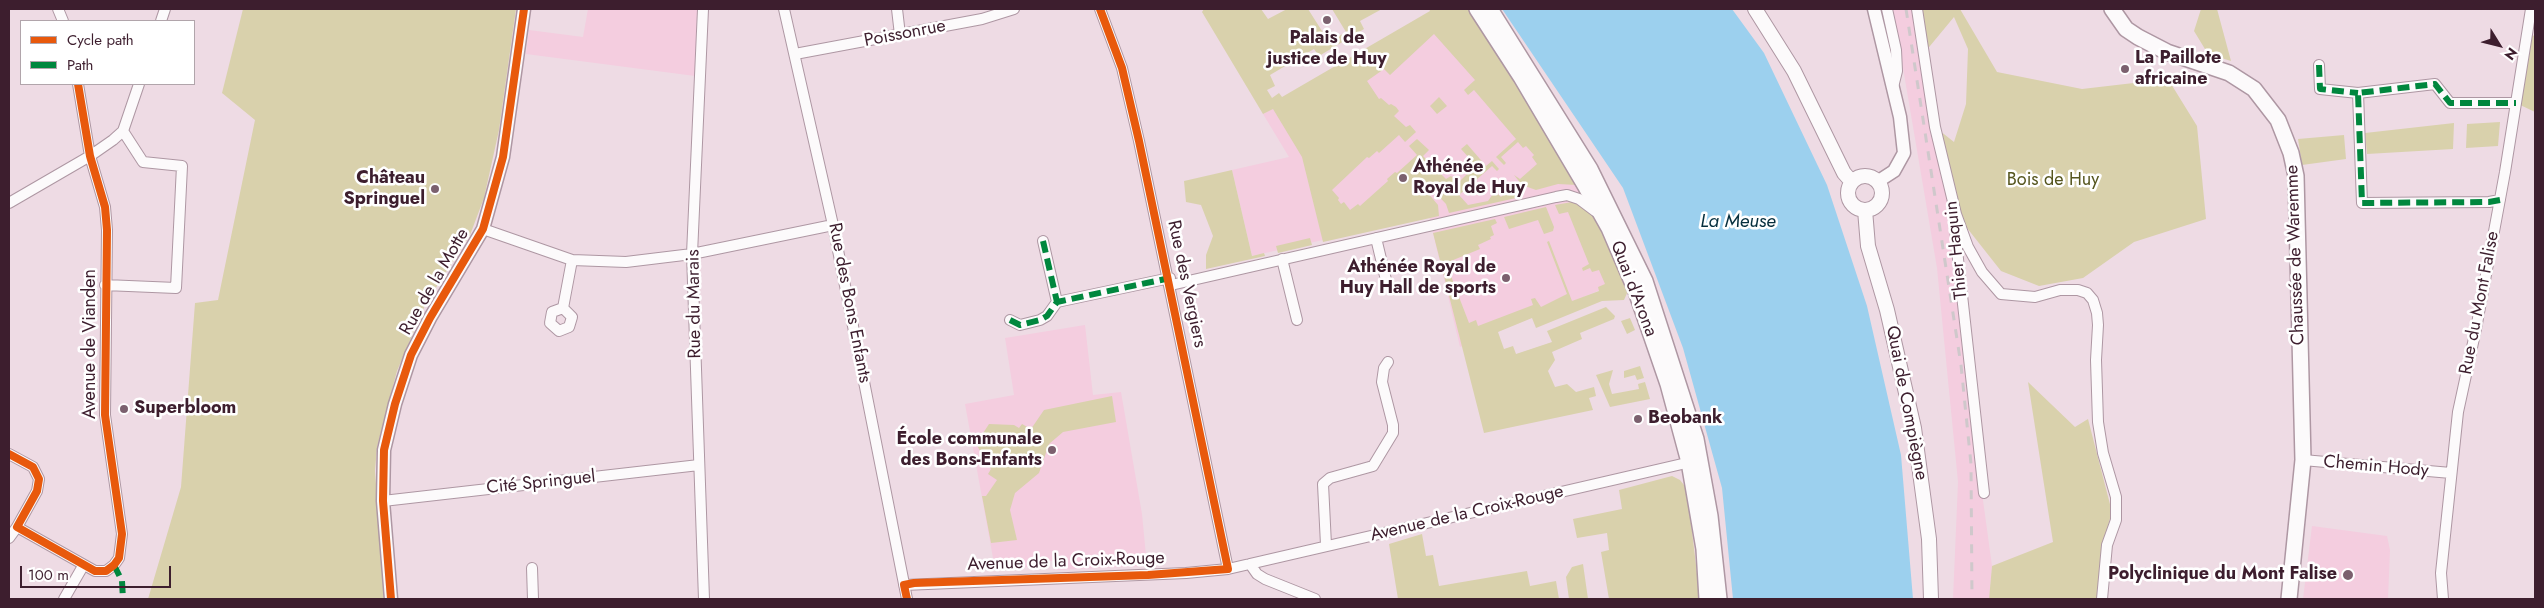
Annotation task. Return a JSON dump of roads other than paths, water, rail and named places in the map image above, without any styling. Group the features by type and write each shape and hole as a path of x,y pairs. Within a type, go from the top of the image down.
{"main road":[{"name":"Quai d'Arona","path":"1477,9 1521,77 1606,222 1638,298 1695,461 1708,599"},
{"name":"Quai d'Arona","path":"1490,9 1590,169 1628,245 1652,301 1680,385 1695,461 1710,516 1719,599"},
{"path":"1755,9 1794,71 1844,173 1852,182"},
{"name":"Chaussée de Waremme","path":"2112,9 2126,29 2144,41 2202,65 2229,73 2242,80 2254,89 2271,108 2284,134 2296,176 2303,460 2289,599"},
{"path":"1865,176 1878,182 1881,196 1873,208 1866,210 1858,209 1852,204 1848,197 1848,189 1852,182 1865,176"},
{"name":"Quai de Compiègne","path":"1866,210 1868,246 1888,310 1914,428 1929,540 1931,599"}],"street":[{"name":"Rue de la Motte","path":"391,599 383,501 384,450 395,404 411,355 434,311 483,229 503,157 524,9"},
{"name":"Rue du Marais","path":"703,9 692,254 704,599"},
{"name":"Rue des Bons Enfants","path":"784,9 833,225 907,599"},
{"path":"897,9 900,35"},
{"name":"Poissonrue","path":"795,54 982,19 1014,9"},
{"name":"Rue des Vergiers","path":"1100,9 1122,68 1170,282 1228,568"},
{"path":"1874,9 1903,134 1904,153 1894,171 1878,182"},
{"path":"1887,9 1896,50 1897,71 1893,88"},
{"name":"Thier Haquin","path":"1917,9 1936,127 1956,214 1954,218 1959,269 1984,493"},
{"name":"Rue du Mont Falise","path":"2443,599 2441,573 2458,412 2500,200 2531,9"},
{"path":"2319,64 2320,89 2358,93 2436,84 2450,103 2516,103"},
{"name":"Avenue de Vianden","path":"18,527 95,571 106,572 119,558 122,534 105,415 105,207 90,156 78,85"},
{"path":"9,203 90,156 122,131 139,85"},
{"path":"2358,93 2362,203 2500,200"},
{"path":"105,285 176,288 182,166 143,162 122,131"},
{"path":"1010,320 1020,325 1040,320 1047,316 1058,302 1282,259 1567,196 1589,205 1606,222"},
{"path":"1956,214 1968,247 1982,272 2002,294 2035,297 2060,290 2078,290 2087,294 2093,300 2098,325 2096,360 2098,422 2102,453 2116,497 2116,520 2107,545 2102,599"},
{"path":"483,229 572,260 626,262 692,254 833,225"},
{"path":"1376,238 1386,280"},
{"path":"1043,240 1058,302"},
{"path":"1282,259 1297,320"},
{"path":"563,308 572,260"},
{"path":"1326,545 1323,484 1330,478 1373,466 1393,433 1382,382 1384,368 1388,362"},
{"path":"9,454 33,467 39,479 37,492 18,527 9,538"},
{"name":"Chemin Hody","path":"2303,460 2451,473"},
{"name":"Avenue de la Croix-Rouge","path":"904,585 1167,574 1228,568 1432,523 1695,461"},
{"name":"Cité Springuel","path":"383,501 699,465"},
{"path":"1250,564 1257,574 1266,579 1302,597 1314,599"},
{"path":"64,599 84,566"},
{"path":"532,568 533,599"}],"water":[{"name":"La Meuse","path":"1502,9 1732,9 1764,53 1827,185 1867,306 1901,455 1913,599 1733,599 1722,488 1683,348 1623,188"}],"railway":[{"path":"1906,9 1961,365 1971,464 1972,599"}],"place":[{"name":"Palais de justice de Huy","path":"1327,20"},
{"name":"La Paillote africaine","path":"2125,69"},
{"name":"Athénée Royal de Huy","path":"1403,178"},
{"name":"Château Springuel","path":"435,189"},
{"name":"Athénée Royal de Huy Hall de sports","path":"1506,278"},
{"name":"Superbloom","path":"124,409"},
{"name":"Beobank","path":"1638,419"},
{"name":"École communale des Bons-Enfants","path":"1052,450"},
{"name":"Polyclinique du Mont Falise","path":"2348,575"}],"park label":[{"name":"Bois de Huy","path":"2053,181"}]}
